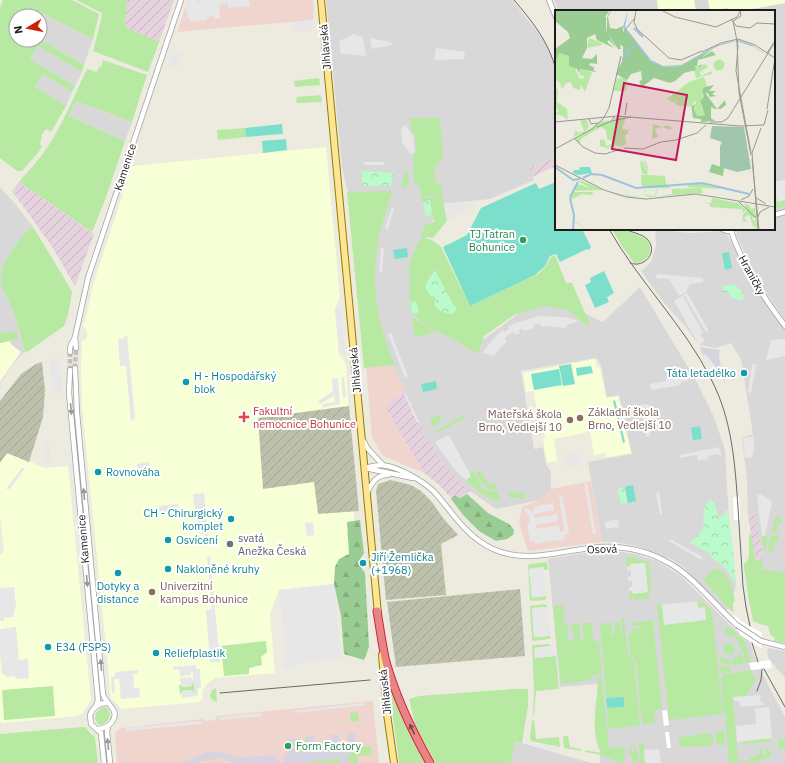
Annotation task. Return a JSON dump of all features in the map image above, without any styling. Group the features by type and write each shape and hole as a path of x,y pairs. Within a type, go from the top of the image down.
{"highway":[{"path":"377,610 389,672 410,725 430,763"}],"main road":[{"name":"Jihlavská","path":"321,0 377,610 394,763"}],"street":[{"name":"Kamenice","path":"70,352 70,346 75,337 88,278 181,0"},
{"path":"549,0 555,15"},
{"path":"775,215 785,212"},
{"name":"Hraničky","path":"732,230 738,248 752,276 785,326"},
{"name":"Kamenice","path":"75,337 76,348"},
{"name":"Kamenice","path":"75,368 77,413 103,694 107,703 112,706 114,712 114,719 108,726 107,732 110,763"},
{"name":"Kamenice","path":"70,370 70,393 74,446 98,700 96,706 91,712 90,718 91,724 101,733 104,763"},
{"path":"362,437 368,449 383,465"},
{"path":"364,468 383,465"},
{"name":"Osová","path":"383,465 405,472 437,494 468,532 492,548 505,553 526,556 605,547 634,550 651,555 669,563 683,573 743,630 762,641 785,647"},
{"name":"Osová","path":"364,468 417,479"},
{"path":"366,494 372,483 377,478 392,474"},
{"path":"96,706 107,703"},
{"path":"97,729 108,726"}],"shaded area":[{"path":"127,0 174,0 159,42 125,27"},
{"path":"188,0 313,0 313,20 177,32"},
{"path":"188,0 196,0 198,3 199,0 249,0 250,6 228,8 228,4 219,5 220,19 215,19 214,16 207,17 207,20 190,22 190,18 187,18 186,7"},
{"path":"326,0 512,0 543,39 553,61 555,72 555,157 529,168 534,180 490,199 439,204 416,264 476,345 529,306 564,304 603,322 640,287 695,379 713,415 725,449 729,520 736,584 731,606 726,611 684,568 671,559 636,546 614,542 602,542 588,462 632,454 619,395 607,397 601,366 596,358 521,371 534,449 543,447 546,464 551,472 551,489 541,500 496,509 470,491 444,465 425,436 392,363 380,331 342,167"},
{"path":"554,0 785,0 785,321 755,275 736,234 738,230 775,230 775,10 559,10"},
{"path":"657,0 694,0 696,10 658,10"},
{"path":"708,0 785,0 785,3 746,10 731,10 728,8 710,10"},
{"path":"48,16 93,39 84,65 48,44"},
{"path":"310,20 311,30 293,32 292,22"},
{"path":"354,34 363,37 366,56 341,54 339,41"},
{"path":"370,38 391,42 392,45 372,49"},
{"path":"37,48 41,48 82,72 75,86 30,59"},
{"path":"436,48 465,52 464,59 434,60"},
{"path":"182,53 177,68 168,65 172,55"},
{"path":"43,74 72,92 66,106 35,87"},
{"path":"76,101 132,122 125,141 69,116"},
{"path":"282,124 283,134 246,137 245,128"},
{"path":"405,125 413,135 415,151 411,154 402,143 401,129"},
{"path":"286,139 287,150 263,153 262,141"},
{"name":"Fakultní nemocnice Bohunice","path":"326,147 340,296 335,308 339,354 346,364 357,571 334,584 279,590 270,614 275,673 215,678 206,685 203,690 202,699 199,702 122,709 111,698 82,407 81,366 82,341 87,338 87,330 83,327 83,322 85,323 93,285 132,166"},
{"path":"555,157 555,166 532,177 529,168"},
{"path":"364,162 384,162 384,165 364,165"},
{"path":"785,180 785,200 777,202 775,182"},
{"path":"19,182 94,234 75,286 51,245 12,191"},
{"name":"TJ Tatran Bohunice","path":"555,182 555,230 582,230 591,247 589,250 587,249 560,262 556,254 550,256 545,266 535,275 470,306 443,247 467,235 481,208 536,183 539,189"},
{"path":"0,187 33,227 29,229 18,243 5,263 13,309 24,349 27,352 23,353 14,363 0,384"},
{"path":"473,203 474,206 447,221 444,204"},
{"path":"392,207 394,208 388,229 385,228"},
{"path":"655,230 690,233 724,232 728,236 769,309 785,330 785,573 762,570 755,513 748,515 747,481 742,438 753,434 741,359 731,343 716,348 699,345 685,326 664,303 641,271 651,262 656,246"},
{"path":"735,235 764,291 755,279 739,247"},
{"path":"381,248 384,249 382,272 379,272"},
{"path":"407,248 408,257 395,259 393,250"},
{"path":"729,252 732,268 725,270 722,253"},
{"path":"604,271 614,293 607,297 609,302 595,308 585,285 591,282 590,278"},
{"path":"657,274 703,278 703,282 690,284 686,292 679,296 669,279 656,278"},
{"path":"687,293 709,331 706,332 685,296 683,297 703,332 700,334 705,341 699,345 674,301"},
{"path":"341,307 345,353 339,354 335,308"},
{"path":"538,316 564,317 577,320 576,322 567,325 566,328 541,326 540,323 533,325 534,328 524,331 522,328 519,330 520,333 515,335 513,332 507,336 505,338 507,341 493,356 482,353 494,338 503,330 505,332 509,329 508,327 513,324"},
{"path":"391,333 408,376 405,378 388,334"},
{"path":"127,335 135,418 131,422 126,366 120,366 118,339 123,339"},
{"path":"785,339 785,356 766,360 771,340"},
{"path":"10,341 11,344 21,352 0,382 0,343"},
{"path":"700,347 720,350 719,357 725,383 714,365 705,354 704,356 701,352"},
{"path":"59,357 63,393 55,394 55,385 52,385 49,361"},
{"name":"Základní škola Brno, Vedlejší 10","path":"595,359 597,368 600,367 606,398 618,396 631,453 606,457 605,453 594,455 590,431 554,439 557,461 547,463 543,439 545,438 544,430 539,431 534,391 526,392 523,373"},
{"path":"42,362 45,391 43,417 29,462 7,453 0,463 0,401 21,374 36,364"},
{"path":"392,363 405,390 385,407 424,473 383,456 372,437 366,365"},
{"path":"571,364 575,384 563,386 559,366"},
{"path":"752,364 756,365 751,393 748,392"},
{"path":"591,366 593,373 577,376 576,368"},
{"path":"559,369 562,385 534,390 531,374"},
{"path":"687,374 689,380 681,382 681,385 651,390 650,384 666,381 666,378"},
{"path":"40,376 29,461 44,468 68,466 91,700 83,713 78,716 3,723 0,721 0,555 4,552 0,515 0,459 19,407 18,377"},
{"path":"344,377 346,397 343,398 341,378"},
{"path":"338,378 340,404 323,408 322,405 324,404 335,402 334,396 320,404 318,401 333,391 332,379"},
{"path":"436,381 437,389 423,392 421,384"},
{"path":"405,390 425,436 444,465 470,491 454,501 438,484 424,473 385,407"},
{"path":"406,393 419,422 417,423 404,394"},
{"path":"615,400 625,442 623,443 613,401"},
{"path":"648,404 649,407 654,406 654,411 650,436 646,437 640,405"},
{"path":"349,406 359,511 318,514 314,482 263,489 258,418"},
{"path":"700,426 702,439 693,440 691,428"},
{"path":"449,435 471,476 466,480 455,470 435,442"},
{"path":"754,436 754,449 752,457 745,458 743,438"},
{"path":"46,443 49,443 51,462 45,462 44,449"},
{"path":"719,447 722,457 717,454 708,456 708,459 698,461 697,455 680,458 680,455"},
{"path":"580,453 582,464 565,467 564,456"},
{"path":"149,462 150,469 155,468 156,472 138,474 137,464"},
{"path":"22,468 25,468 10,489 6,489"},
{"path":"391,480 411,485 421,491 432,502 443,518 458,535 441,544 446,595 386,600 376,491 378,484"},
{"path":"591,481 602,542 528,551 519,523 522,507 541,500 551,489"},
{"path":"584,483 587,483 596,534 593,534"},
{"path":"633,485 636,501 628,503 625,487"},
{"path":"659,492 662,514 660,515 656,493"},
{"path":"204,493 208,537 198,532 193,494"},
{"path":"761,494 772,502 765,535 762,537 757,495"},
{"path":"559,495 562,495 569,533 565,534 565,539 535,544 534,541 530,541 527,523 530,522 528,513 525,513 524,508 527,508 533,513 533,510 535,510 534,507 553,503 554,510 534,514 534,518 557,514 558,521 536,525 536,529 559,525 560,532 564,531"},
{"path":"178,504 179,509 187,509 187,512 160,515 159,506"},
{"path":"755,513 762,559 755,560 748,515"},
{"path":"618,519 619,527 606,529 605,522"},
{"path":"313,522 314,535 307,536 305,523"},
{"path":"670,539 703,557 701,560 669,541"},
{"path":"596,551 632,553 657,561 681,576 738,632 749,639 754,655 785,717 785,763 600,763 599,684 560,687 548,559"},
{"path":"210,556 220,662 210,662 206,610 212,609 207,557"},
{"path":"645,563 648,592 633,594 632,591 629,591 629,587 632,586 632,581 628,581 628,577 631,576 631,571 627,571 627,567 630,567 630,564"},
{"path":"544,567 547,596 532,598 529,569"},
{"path":"334,584 341,659 294,664 294,667 284,669 282,650 285,650 285,645 279,590"},
{"path":"14,587 16,607 14,617 4,618 4,621 0,621 0,588"},
{"path":"520,589 525,656 396,667 387,602"},
{"path":"697,601 698,608 705,607 706,620 664,625 662,605"},
{"path":"548,607 550,636 534,637 532,608"},
{"path":"16,627 19,660 28,659 29,678 15,679 15,676 7,677 2,674 0,629"},
{"path":"551,646 556,656 535,658 534,648"},
{"path":"768,648 785,651 785,678 769,659 767,651"},
{"path":"196,665 196,669 200,669 201,688 198,688 197,696 182,698 181,691 193,690 193,692 195,692 194,683 192,686 181,687 180,678 191,677 193,679 193,672 191,672 191,675 180,676 179,669 173,670 173,667"},
{"path":"138,670 138,673 133,674 134,688 139,688 140,697 121,699 119,679 114,679 115,692 112,693 111,677 115,676 115,672"},
{"path":"760,695 763,705 740,707 739,701 734,701 733,697"},
{"path":"624,697 624,707 607,708 606,698"},
{"path":"373,701 379,763 117,763 115,734 121,728 203,719 205,721 215,720 217,716"},
{"path":"364,703 366,705 295,713 295,711 300,710"},
{"path":"769,707 772,738 737,742 736,726 756,724 755,709"},
{"path":"261,713 262,716 219,720 219,717"},
{"path":"201,721 202,724 125,731 125,728"},
{"path":"347,733 355,733 356,747 351,750 351,754 346,760 350,761 351,763 341,763 340,758 284,763 284,754 289,753 288,739 296,738 294,741 295,753 309,752 308,740 305,740 305,737 314,736 316,751 332,748 333,743 330,735 338,734 339,744 348,743"},
{"path":"515,741 522,743 591,763 511,763"},
{"path":"537,744 559,748 558,751 537,747"},
{"path":"659,749 661,763 645,763 644,750"},
{"path":"217,751 238,757 275,755 276,760 284,763 233,763 221,758 197,763 182,763 207,752"}],"green space":[{"path":"3,0 72,0 99,14 93,39 48,16 48,8 8,8 8,48 37,48 30,59 75,86 72,92 43,74 35,87 66,106 51,132 46,129 41,136 40,144 42,146 38,153 22,171 17,171 0,158 0,8"},
{"path":"76,0 127,0 125,27 159,42 148,72 93,51 102,13"},
{"path":"48,44 84,65 82,72 41,48 48,48"},
{"path":"103,60 147,75 132,122 76,101 69,116 125,141 105,200 92,232 19,182 42,155 54,137 87,69 97,72 99,67 101,67"},
{"path":"319,78 320,85 295,87 294,81"},
{"path":"321,95 322,102 296,103 297,97"},
{"path":"410,118 440,118 443,160 439,161 439,165 434,166 436,184 441,184 443,198 432,196 421,197 420,187 415,184 413,156 416,153 415,134 411,131"},
{"path":"245,128 246,137 218,140 217,130"},
{"path":"406,170 408,171 409,181 408,185 404,188 401,185"},
{"path":"362,171 395,173 390,186 362,186"},
{"path":"393,191 379,236 375,278 376,299 380,320 386,342 395,365 364,368 347,192"},
{"path":"775,192 777,201 785,200 785,206 775,209"},
{"path":"435,197 443,199 447,221 433,238 420,236 425,224 434,222 430,200 422,201 424,216 421,198"},
{"path":"430,200 432,215 425,216 423,201"},
{"path":"33,227 72,292 68,315 64,326 27,352 24,349 13,310 3,289 1,275 10,253 19,240 29,229"},
{"path":"613,230 629,232 645,239 649,243 650,247 649,255 643,261 634,263"},
{"path":"421,237 432,240 441,247 470,306 538,274 545,267 551,257 555,255 566,283 572,283 590,324 586,325 568,310 545,306 514,315 484,336 478,354 444,334 427,327 411,312 409,301 409,264"},
{"path":"435,270 457,309 453,314 445,313 437,309 435,297 431,296 426,290 426,283"},
{"path":"734,284 743,292 744,299 735,301 728,292 723,292 723,286"},
{"path":"414,300 418,306 419,313 412,314 410,301"},
{"path":"412,318 414,318 434,333 415,337"},
{"path":"16,332 18,339 0,343 0,333"},
{"path":"440,414 441,422 433,426 430,419"},
{"path":"464,415 465,418 436,433 435,431"},
{"path":"480,471 485,480 488,479 489,485 496,484 497,490 484,486 476,473"},
{"path":"474,472 484,490 498,492 500,502 486,497 465,480 471,477 469,473"},
{"path":"625,487 627,503 621,504 618,490"},
{"path":"509,492 526,493 524,499 521,500 520,497 509,498"},
{"path":"467,494 488,513 509,524 514,530 513,535 507,539 496,541 479,531 464,516 451,499 455,496 460,498"},
{"path":"711,499 714,501 718,517 725,515 725,511 728,510 736,584 725,568 710,556 711,554 690,543 703,529 704,509 708,501"},
{"path":"775,517 781,517 782,522 777,523 778,530 776,530 776,533 772,533"},
{"path":"360,520 364,553 358,563 365,573 369,647 364,660 344,654 341,616 334,584 335,567 339,559 349,554 347,522"},
{"path":"751,532 755,560 762,559 762,569 785,573 785,643 774,641 775,638 770,634 768,626 753,621 744,569 744,564 748,560 749,536"},
{"path":"778,535 779,541 774,542 775,548 773,548 773,551 768,552 770,536"},
{"path":"768,536 765,552 764,552 761,537"},
{"path":"628,556 649,562 651,590 649,590 649,599 635,600 635,597 632,598 632,600 629,597 629,591 632,591 633,593 648,592 645,563 630,565 631,567 627,567 626,558"},
{"path":"547,562 548,570 544,570 544,567 529,569 532,597 547,596 545,600 531,601 528,566 530,564"},
{"path":"717,568 721,570 732,587 735,601 733,602 733,613 703,580"},
{"path":"697,601 702,602 712,611 722,714 669,720 657,605 662,605 665,625 704,607 698,608"},
{"path":"545,604 548,607 532,608 534,637 551,637 549,639 533,641 530,606"},
{"path":"563,605 565,625 568,625 568,641 575,640 571,624 579,624 581,640 584,639 582,623 592,623 593,641 599,641 602,674 591,676 591,680 561,684 553,606"},
{"path":"624,617 628,656 634,660 640,724 637,726 609,729 607,708 624,707 624,697 606,698 600,624 611,622 612,636 614,636 614,627 616,627 615,622 619,622 622,635 621,621"},
{"path":"653,620 662,709 654,710 655,723 642,724 636,661 630,655 628,635 632,630 640,628 639,626 632,626 629,623"},
{"path":"725,626 738,634 733,637 726,635"},
{"path":"739,635 743,638 751,662 748,663 744,657 735,638"},
{"path":"266,641 267,652 261,657 262,665 249,668 249,674 224,676 221,646"},
{"path":"549,644 551,646 534,648 535,658 556,656 559,689 536,691 533,716 534,690 532,645"},
{"path":"727,644 731,644 733,645 733,653 727,654 724,651 724,647"},
{"path":"718,651 722,658 730,660 730,665 722,663"},
{"path":"739,653 747,663 732,665 731,660 736,658"},
{"path":"720,665 731,667 731,671 722,674"},
{"path":"751,670 756,679 746,696 733,697 738,762 750,761 750,757 757,757 757,755 760,754 759,748 762,748 763,755 766,755 765,750 769,749 771,756 756,763 729,763 725,713 723,713 721,679 723,675 726,674"},
{"path":"388,676 427,763 399,763"},
{"path":"598,677 602,677 609,748 623,747 625,749 624,763 620,763 602,755 585,752 585,750 601,753 595,735"},
{"path":"192,683 194,683 195,692 193,693 192,690 182,691 182,694 180,694 179,685 181,685 181,687 192,686"},
{"path":"53,686 55,716 4,720 2,690"},
{"path":"216,688 217,702 212,700 210,695 212,690"},
{"path":"528,689 528,706 522,743 515,741 511,763 436,763 416,728 409,699 419,696"},
{"path":"102,707 107,708 110,713 109,719 103,725 98,724 95,719 96,713"},
{"path":"358,712 359,721 351,722 350,713"},
{"path":"534,720 536,739 559,737 560,747 531,741 532,721"},
{"path":"85,727 95,738 98,763 0,763 0,734"},
{"path":"724,731 725,745 719,745 716,741 716,734 717,732"},
{"path":"708,733 713,737 713,743 711,746 682,747 678,743 679,739 682,737"},
{"path":"568,736 570,747 581,749 581,751 564,748 563,737"},
{"path":"772,738 769,742 744,744 741,741"},
{"path":"308,739 310,752 295,753 294,740 296,740 297,748 306,747 305,740"},
{"path":"778,739 785,739 785,745 781,750 779,750"},
{"path":"639,743 645,743 645,763 640,763"},
{"path":"636,744 635,749 637,749 639,763 632,763 632,755 629,754 629,749 631,749 632,752 635,752 634,747 629,747"},
{"path":"371,746 372,755 357,756 358,763 351,763 350,761 346,760 352,748"},
{"path":"340,758 341,763 296,762"}],"pier":[{"path":"739,496 740,520 734,520 733,497"},
{"path":"733,614 741,621 762,633 761,648 740,635"},
{"path":"770,660 772,668 751,670 749,663"},
{"path":"667,710 669,725 664,726 662,711"},
{"path":"665,732 669,732 671,748 667,748"}],"tunnel":[{"path":"75,368 76,348"},
{"path":"70,352 70,370"}],"tram line":[{"path":"514,0 539,32 549,50 555,67"},
{"path":"610,230 634,267 688,340 711,379 724,410 734,458 743,586 750,626"},
{"path":"627,230 645,237 652,249 649,258 645,261 636,264 630,263"},
{"path":"752,643 758,662"},
{"path":"757,691 761,680 762,669"},
{"path":"764,669 785,707"},
{"path":"220,693 370,680"}],"place":[{"name":"TJ Tatran Bohunice","path":"523,240"},
{"name":"Táta letadélko","path":"744,373"},
{"name":"H - Hospodářský blok","path":"186,382"},
{"name":"Fakultní nemocnice Bohunice","path":"244,417"},
{"name":"Základní škola Brno, Vedlejší 10","path":"580,418"},
{"name":"Mateřská škola Brno, Vedlejší 10","path":"570,420"},
{"name":"Rovnováha","path":"98,472"},
{"name":"CH - Chirurgický komplet","path":"231,519"},
{"name":"Osvícení","path":"168,540"},
{"name":"svatá Anežka Česká","path":"230,544"},
{"name":"Jiří Žemlička (+1968)","path":"363,563"},
{"name":"Nakloněné kruhy","path":"168,569"},
{"name":"Dotyky a distance","path":"118,573"},
{"name":"Univerzitní kampus Bohunice","path":"152,592"},
{"name":"E34 (FSPS)","path":"48,647"},
{"name":"Reliefplastik","path":"156,653"},
{"name":"Form Factory","path":"288,746"}]}
